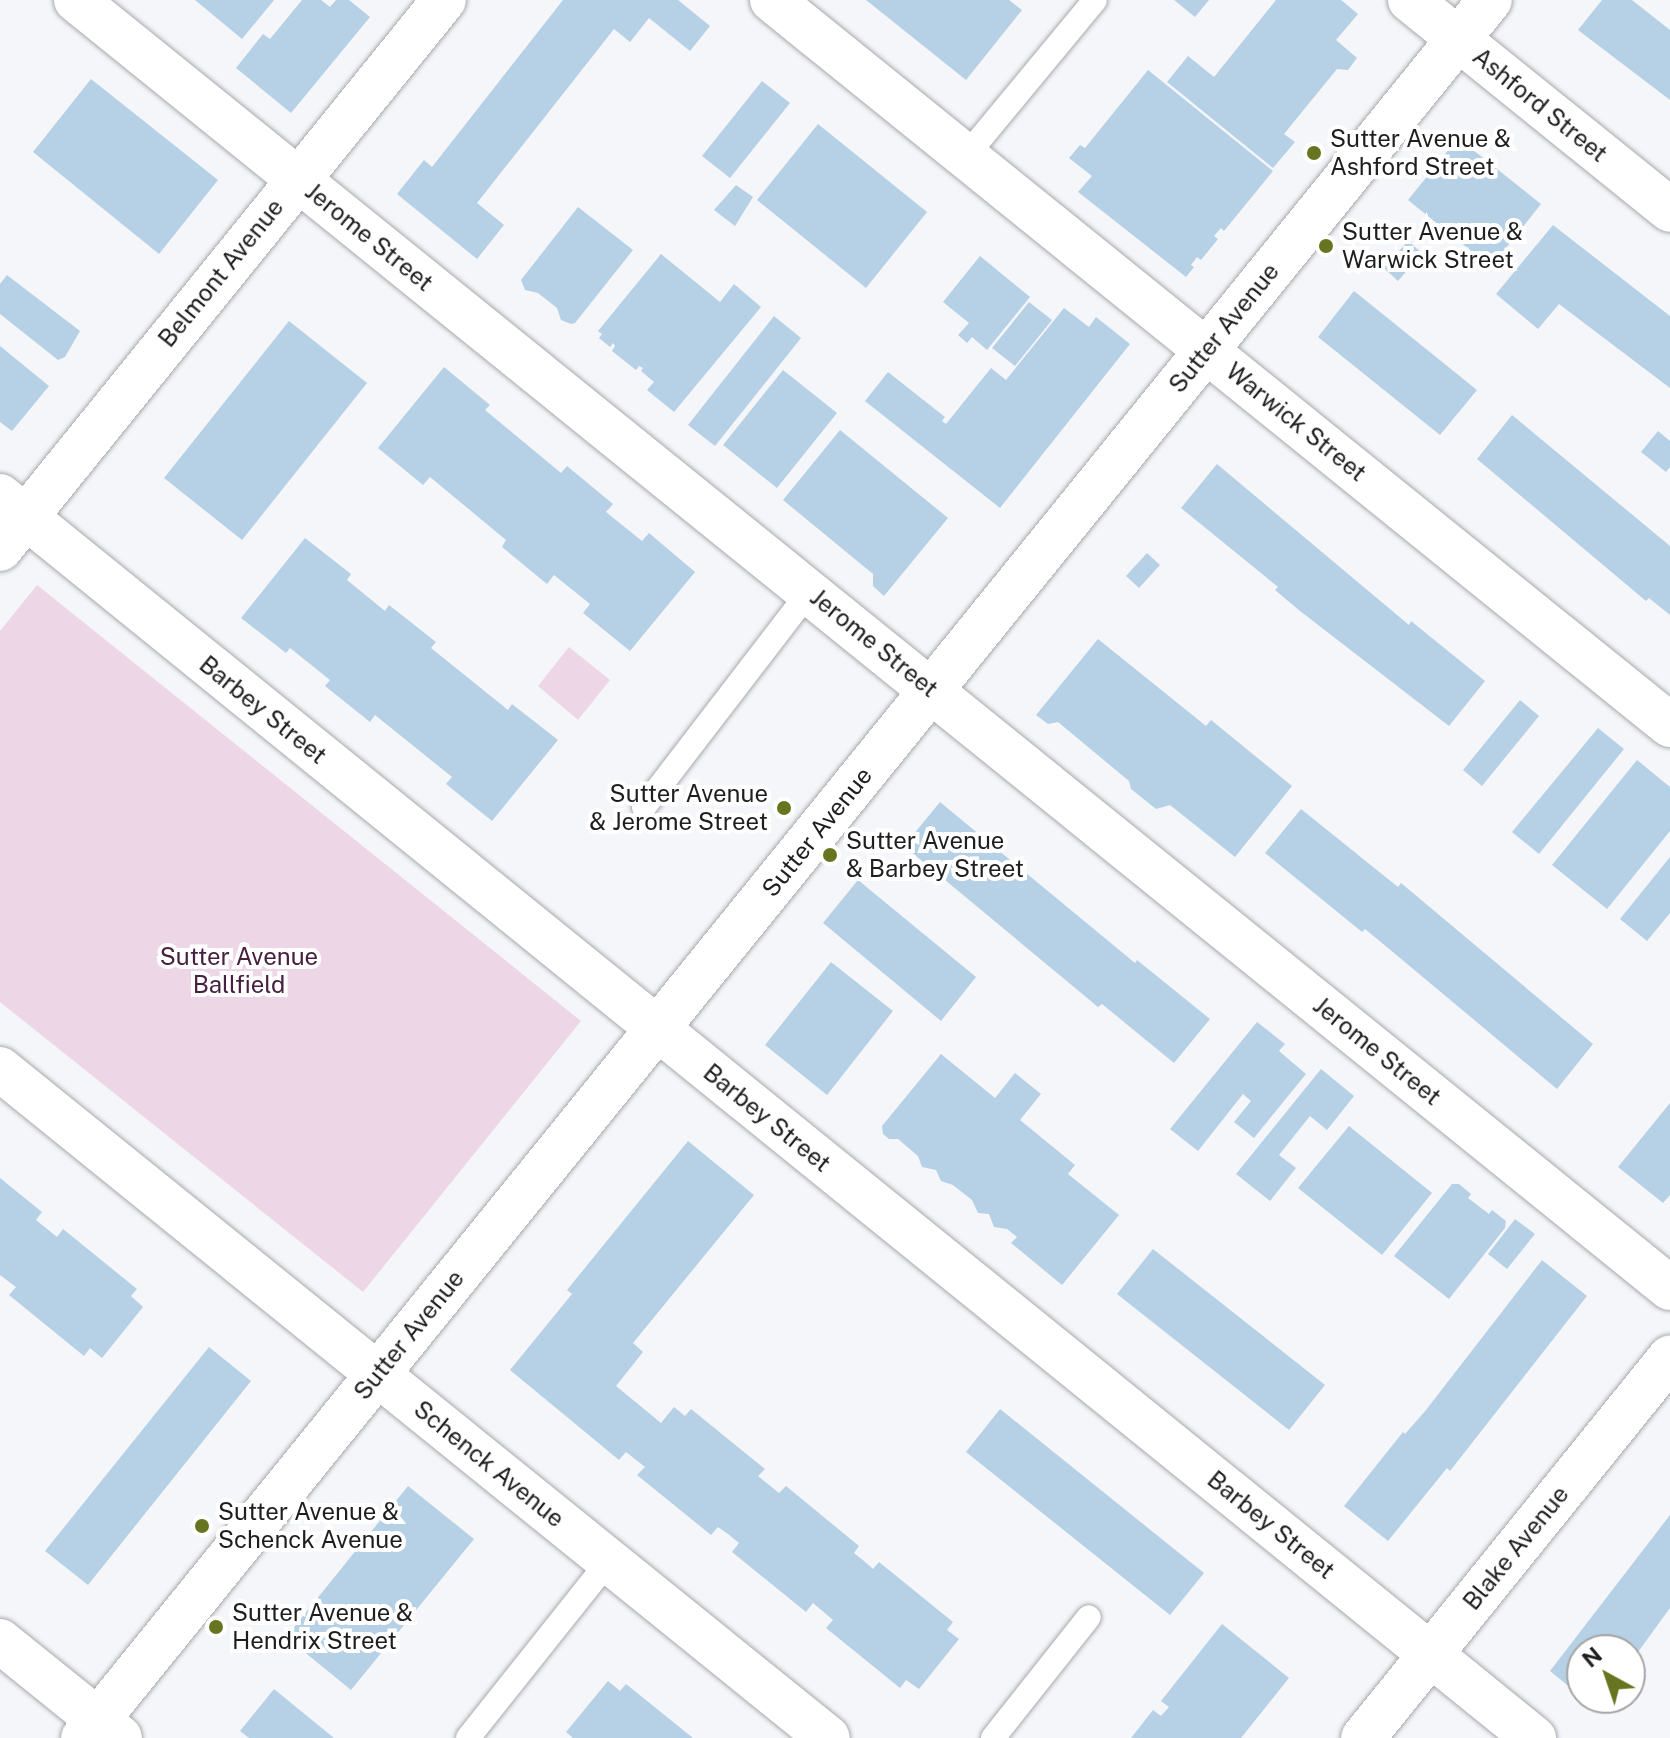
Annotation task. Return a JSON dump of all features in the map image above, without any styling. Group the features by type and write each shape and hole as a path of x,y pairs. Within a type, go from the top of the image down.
{"street":[{"name":"Jerome Street","path":"76,0 1670,1288"},
{"name":"Belmont Avenue","path":"9,521 444,0"},
{"name":"Warwick Street","path":"772,0 1670,725"},
{"name":"Ashford Street","path":"1410,0 1670,210"},
{"name":"Sutter Avenue","path":"101,1732 378,1374 1490,0"},
{"name":"Barbey Street","path":"9,521 657,1029 1534,1738"},
{"name":"Schenck Avenue","path":"0,1069 828,1738"},
{"name":"Blake Avenue","path":"1363,1738 1670,1358"},
{"path":"0,1641 101,1732"}],"lane":[{"path":"966,156 1095,0"},
{"path":"644,807 810,591"},
{"path":"468,1738 609,1561"},
{"path":"993,1738 1089,1617"}],"green space":[{"name":"Sutter Avenue Ballfield","path":"37,585 581,1021 363,1292 0,1002 0,631"},
{"path":"569,647 610,680 578,720 538,686"}],"building":[{"path":"195,0 274,0 242,39"},
{"path":"302,0 321,0 330,7 336,0 349,0 370,17 291,113 236,68 263,34 270,39"},
{"path":"563,0 678,0 710,26 690,51 649,18 630,42 614,29 477,203 504,225 477,259 397,194 424,160 432,167"},
{"path":"866,0 1009,0 1022,10 966,80"},
{"path":"1174,0 1209,0 1195,17"},
{"path":"1276,0 1341,0 1358,14 1336,40 1357,58 1348,70 1337,69 1284,134 1295,142 1273,168 1167,82 1188,56 1214,77"},
{"path":"1602,0 1632,0 1670,30 1670,100 1578,30"},
{"path":"1148,70 1273,171 1224,231 1221,228 1214,236 1218,239 1201,260 1197,257 1186,277 1078,192 1092,176 1069,158 1080,145 1085,148"},
{"path":"91,79 218,180 159,254 33,152"},
{"path":"762,81 790,103 730,178 702,156"},
{"path":"818,124 927,212 866,288 757,200"},
{"path":"1458,138 1541,204 1491,267 1408,200"},
{"path":"736,185 753,197 735,226 714,210"},
{"path":"578,207 633,250 575,323 571,324 561,320 557,308 538,293 525,290 521,280"},
{"path":"1553,225 1670,316 1670,388 1559,304 1538,329 1496,294"},
{"path":"1408,241 1422,253 1398,281 1384,268"},
{"path":"661,254 720,302 734,284 761,307 674,412 647,390 654,382 641,371 643,368 639,366 636,370 612,351 613,343 610,347 599,338 602,334 598,331"},
{"path":"980,256 1030,297 987,350 972,337 967,343 958,335 969,323 943,302"},
{"path":"7,275 80,331 65,357 58,360 0,314 0,284"},
{"path":"1354,291 1477,390 1440,435 1318,337"},
{"path":"1029,302 1052,320 1015,366 992,348"},
{"path":"1064,308 1089,327 1096,317 1130,344 1000,508 865,401 888,372 945,417 942,421 946,424 991,368 1006,380"},
{"path":"774,316 801,338 715,446 688,425"},
{"path":"289,321 367,383 242,540 164,478"},
{"path":"0,346 49,386 12,431 0,422"},
{"path":"444,367 490,405 485,410 561,473 567,466 613,504 606,512 642,541 649,533 695,572 630,651 583,613 590,604 554,575 547,584 502,547 506,540 430,477 423,485 378,448"},
{"path":"783,370 837,413 777,488 723,445"},
{"path":"1512,415 1670,546 1670,615 1649,598 1646,601 1477,459"},
{"path":"840,430 948,518 884,596 873,586 873,574 783,500"},
{"path":"1658,431 1670,441 1670,467 1666,472 1641,452"},
{"path":"1217,464 1409,625 1411,621 1485,681 1449,726 1300,611 1275,590 1278,587 1181,508"},
{"path":"305,538 351,574 347,580 385,611 389,605 436,642 431,648 508,710 512,704 558,740 492,821 446,784 452,777 375,715 370,722 325,686 330,680 290,648 286,653 241,618"},
{"path":"1147,553 1160,565 1139,588 1126,576"},
{"path":"1098,639 1206,726 1211,720 1292,786 1235,857 1170,805 1156,809 1131,789 1129,781 1058,722 1048,724 1036,715"},
{"path":"1520,700 1539,716 1482,786 1463,770"},
{"path":"1598,728 1624,749 1539,854 1512,832"},
{"path":"1637,760 1670,787 1670,831 1607,909 1552,865"},
{"path":"940,802 1135,963 1137,960 1210,1019 1174,1063 1102,1004 1098,1007 904,846"},
{"path":"1301,809 1398,887 1401,883 1593,1044 1557,1089 1365,929 1362,932 1265,853"},
{"path":"1670,857 1670,913 1647,941 1620,919"},
{"path":"858,880 976,977 941,1021 823,923"},
{"path":"831,962 893,1011 827,1095 765,1045"},
{"path":"1257,1022 1285,1044 1279,1051 1306,1074 1254,1138 1234,1122 1251,1101 1243,1094 1198,1151 1170,1129"},
{"path":"941,1054 995,1098 1015,1073 1041,1094 1020,1120 1075,1165 1068,1174 1119,1215 1062,1285 1011,1243 1017,1237 1007,1229 994,1227 989,1214 978,1213 972,1200 953,1185 941,1181 936,1170 922,1167 918,1156 898,1139 889,1139 883,1134 882,1126"},
{"path":"1321,1069 1354,1096 1327,1130 1310,1116 1279,1155 1296,1168 1270,1201 1236,1174"},
{"path":"1670,1103 1670,1195 1663,1203 1618,1167"},
{"path":"1349,1126 1432,1193 1382,1255 1298,1188"},
{"path":"688,1141 754,1195 633,1343 643,1352 616,1386 661,1423 674,1407 685,1416 691,1409 765,1469 758,1476 779,1493 786,1486 859,1546 854,1553 873,1569 879,1562 953,1622 947,1630 959,1639 919,1689 906,1680 900,1688 826,1628 833,1620 813,1603 806,1612 732,1552 739,1543 728,1534 718,1527 711,1535 637,1475 645,1467 626,1452 619,1460 510,1370 572,1294 567,1290"},
{"path":"0,1178 42,1212 36,1220 57,1237 63,1229 137,1289 131,1296 143,1307 102,1358 90,1348 84,1356 9,1295 16,1287 0,1275"},
{"path":"1452,1184 1459,1184 1471,1194 1468,1198 1489,1214 1492,1210 1506,1221 1505,1228 1449,1299 1394,1256"},
{"path":"1515,1219 1535,1234 1507,1269 1488,1254"},
{"path":"1153,1249 1325,1385 1289,1430 1117,1294"},
{"path":"1542,1260 1587,1296 1450,1471 1447,1468 1388,1541 1344,1506 1403,1432 1405,1434 1426,1410"},
{"path":"209,1347 251,1381 88,1585 45,1551"},
{"path":"1000,1409 1204,1573 1170,1615 966,1452"},
{"path":"408,1486 474,1539 351,1690 286,1637"},
{"path":"1670,1515 1670,1608 1646,1641 1646,1634 1578,1634"},
{"path":"1222,1624 1289,1678 1241,1738 1131,1738 1153,1710 1161,1716 1169,1707 1161,1701"},
{"path":"1566,1650 1566,1684 1550,1671"},
{"path":"608,1681 620,1691 626,1684 693,1738 573,1738 566,1732"},
{"path":"274,1689 334,1738 249,1738 240,1731"}],"place":[{"name":"Sutter Avenue & Ashford Street","path":"1314,153"},
{"name":"Sutter Avenue & Warwick Street","path":"1326,246"},
{"name":"Sutter Avenue & Jerome Street","path":"784,808"},
{"name":"Sutter Avenue & Barbey Street","path":"830,855"},
{"name":"Sutter Avenue & Schenck Avenue","path":"202,1526"},
{"name":"Sutter Avenue & Hendrix Street","path":"216,1627"}]}
